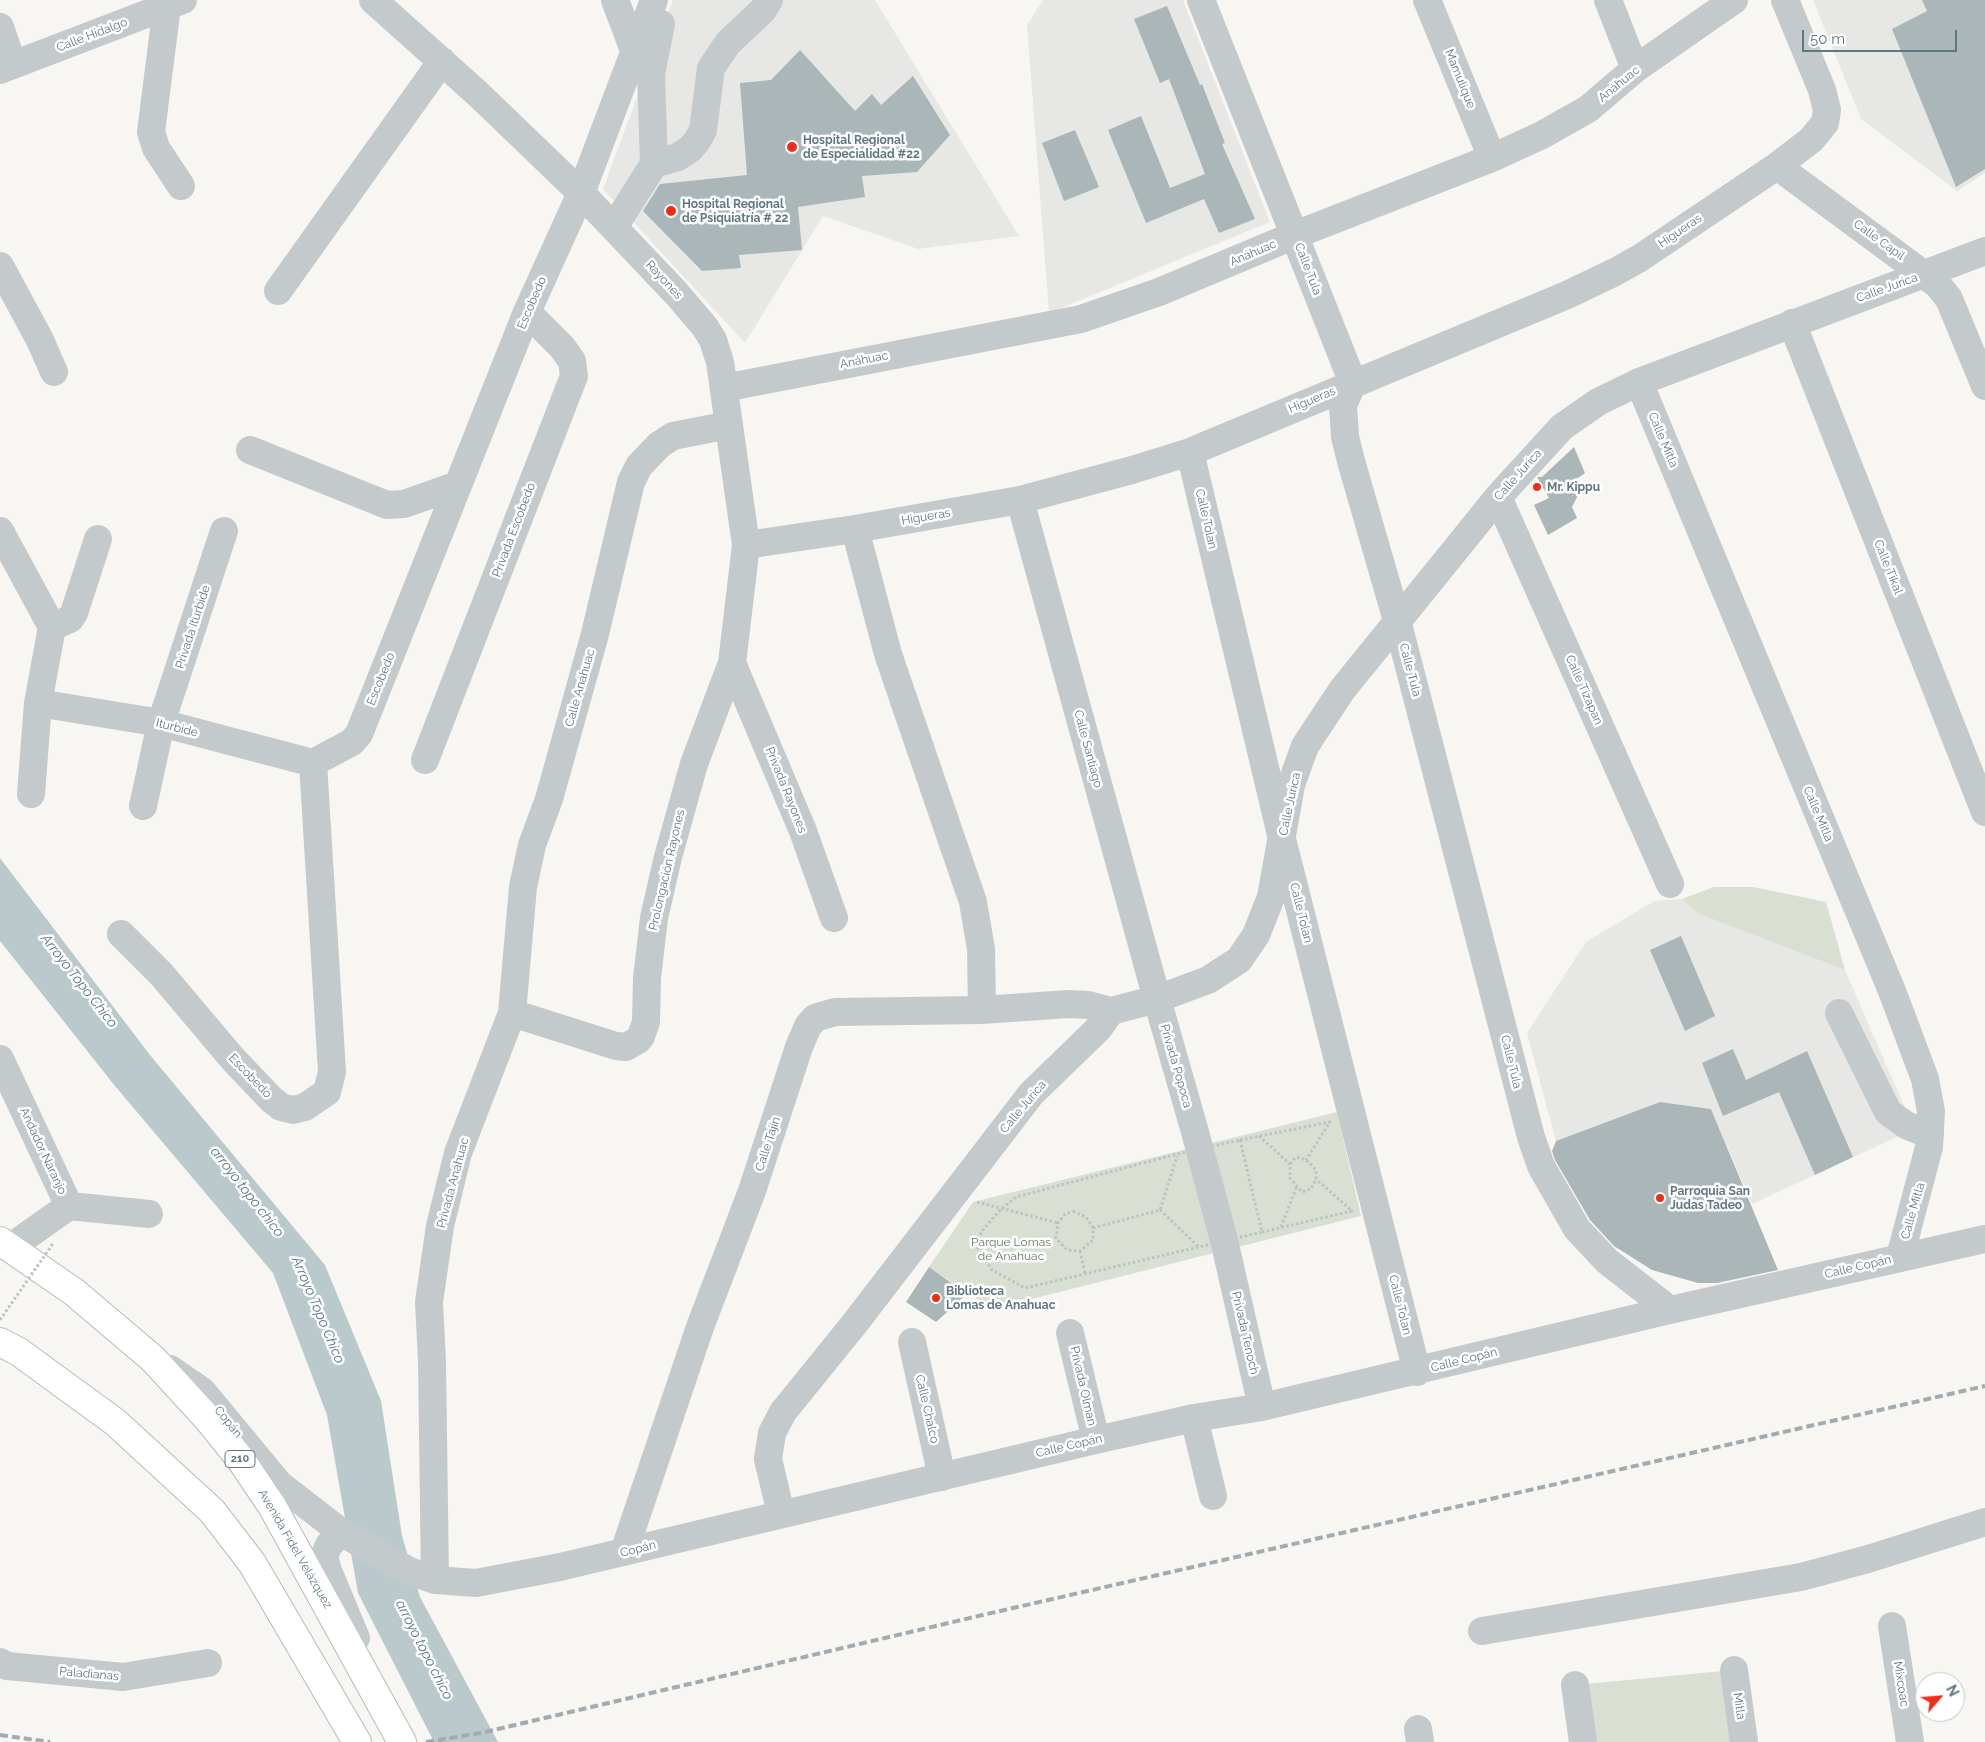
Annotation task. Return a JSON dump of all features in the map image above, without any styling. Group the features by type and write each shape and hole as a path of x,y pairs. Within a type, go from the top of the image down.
{"highway":[{"name":"Avenida Fidel Velázquez","path":"6,1244 74,1292 153,1359 208,1419 241,1460 267,1498 402,1742"},
{"path":"0,1342 19,1352 115,1422 212,1511 252,1563 357,1742"}],"street":[{"name":"Rayones","path":"373,0 442,61 581,193 705,327 713,340 720,362 746,545 732,663"},
{"path":"615,0 635,52"},
{"name":"Escobedo","path":"121,934 162,975 232,1058 271,1099 281,1106 293,1110 305,1107 327,1092 332,1072 313,762 347,744 359,734 527,312 581,193 654,0"},
{"path":"614,227 654,164 651,74 665,0"},
{"path":"654,164 678,157 697,141 704,125 711,68 728,43 763,10 769,0"},
{"name":"Calle Tula","path":"1201,0 1353,383 1343,405 1345,437 1398,624 1531,1137 1541,1166 1577,1229 1607,1261 1670,1310"},
{"name":"Mamulique","path":"1427,0 1492,158"},
{"path":"1608,0 1636,69"},
{"name":"Anáhuac","path":"724,388 1081,319 1159,292 1295,235 1492,158 1542,135 1588,109 1636,69 1734,0"},
{"name":"Higueras","path":"746,545 855,530 1020,500 1087,483 1190,452 1567,295 1615,272 1640,258 1776,166 1811,140 1825,123 1827,110 1822,90 1785,0"},
{"path":"175,3 151,132 156,148 182,186"},
{"name":"Calle Hidalgo","path":"7,67 175,3"},
{"path":"0,27 7,67"},
{"path":"278,291 442,61"},
{"name":"Calle Capil","path":"1776,166 1926,274 1938,285 1949,300 1985,386"},
{"name":"Calle Jurica","path":"781,1514 768,1459 772,1433 784,1412 1030,1094 1099,1028 1111,1011 1156,999 1208,980 1239,960 1256,935 1271,897 1291,785 1305,746 1342,690 1398,624 1498,497 1562,428 1598,402 1639,382 1985,251"},
{"path":"0,266 40,340 54,372"},
{"name":"Privada Escobedo","path":"425,760 574,376 572,361 562,347 527,312"},
{"name":"Calle Tikal","path":"1792,323 1985,812"},
{"name":"Calle Mitla","path":"1639,382 1916,1050 1926,1079 1931,1111 1930,1135 1922,1182 1900,1257"},
{"name":"Calle Anáhuac","path":"512,1013 523,887 532,845 549,798 595,634 631,482 639,466 659,444 673,436 729,424"},
{"path":"250,450 387,505 404,504 458,485"},
{"name":"Calle Tolan","path":"1190,452 1282,839 1417,1372"},
{"name":"Calle Tizapan","path":"1498,497 1670,884"},
{"name":"Calle Santiago","path":"1020,500 1156,999"},
{"path":"855,530 888,654 973,902 982,949 982,1010"},
{"name":"Privada Iturbide","path":"143,806 161,723 224,531"},
{"path":"0,532 52,627 38,703 31,794"},
{"path":"52,627 70,619 74,614 98,539"},
{"name":"Prolongación Rayones","path":"512,1013 616,1046 626,1046 638,1040 641,1036 646,1022 647,978 654,918 666,865 696,757 732,663"},
{"name":"Privada Rayones","path":"732,663 803,831 834,918"},
{"name":"Iturbide","path":"38,703 161,723 313,762"},
{"name":"Privada Popoca","path":"1156,999 1217,1248"},
{"name":"Calle Tajín","path":"624,1552 700,1326 752,1191 799,1047 808,1026 814,1018 835,1012 982,1010 1069,1004 1088,1005 1111,1011"},
{"name":"Privada Anáhuac","path":"435,1580 432,1361 429,1302 440,1226 458,1153 512,1013"},
{"path":"1839,1013 1888,1112 1906,1124 1930,1135"},
{"name":"Andador Naranjo","path":"0,1059 69,1206 6,1244"},
{"path":"69,1206 149,1214"},
{"name":"Calle Copán","path":"942,1477 1194,1418 1262,1408 1670,1310 1985,1239"},
{"name":"Privada Tenoch","path":"1217,1248 1262,1408"},
{"name":"Privada Olman","path":"1070,1333 1096,1440"},
{"name":"Calle Chalco","path":"912,1342 942,1477"},
{"name":"Copán","path":"153,1359 187,1379 202,1391 279,1484 346,1534 409,1571 435,1580 476,1583 500,1580 942,1477"},
{"path":"1194,1418 1213,1496"},
{"path":"1482,1631 1801,1577 1868,1559 1985,1522"},
{"path":"346,1534 325,1552 326,1563 381,1703"},
{"name":"Mixcoac","path":"1892,1626 1910,1742"},
{"name":"Paladianas","path":"0,1662 7,1666 122,1677 208,1663"},
{"name":"Mitla","path":"1734,1670 1744,1742"},
{"path":"1575,1685 1583,1742"}],"path":[{"path":"1306,1160 1330,1122 1240,1140 1191,1145 1016,1197 1001,1209 981,1232 978,1248 992,1270 1025,1288 1217,1248 1262,1232 1352,1211 1316,1179"},
{"path":"1259,1136 1290,1164"},
{"path":"1240,1140 1262,1232"},
{"path":"1160,1210 1191,1145"},
{"path":"1296,1157 1306,1160 1316,1170 1316,1179 1311,1189 1302,1192 1290,1178 1290,1164 1296,1157"},
{"path":"1281,1227 1297,1186"},
{"path":"952,1196 1058,1223"},
{"path":"1093,1228 1160,1210 1217,1248"},
{"path":"1073,1211 1086,1217 1093,1228 1093,1240 1080,1250 1067,1250 1056,1238 1058,1223 1065,1214 1073,1211"},
{"path":"0,1320 54,1242"},
{"path":"1080,1250 1086,1274"}],"shaded area":[{"name":"Hospital Regional de Especialidad #22","path":"673,0 875,0 1019,236 918,249 823,216 745,343 603,189"},
{"path":"1043,0 1183,0 1270,222 1049,313 1027,25"},
{"path":"1813,0 1985,0 1985,173 1957,191 1861,119"},
{"path":"1682,899 1699,914 1845,970 1914,1129 1752,1204 1711,1109 1660,1102 1556,1141 1527,1033 1586,942 1654,901"}],"green space":[{"path":"1714,887 1753,887 1826,902 1845,970 1699,914 1682,899"},
{"name":"Parque Lomas de Anahuac","path":"1337,1112 1361,1216 992,1309 929,1267 973,1202"},
{"path":"1734,1670 1744,1742 1583,1742 1575,1685"}],"water":[{"path":"0,858 150,1055 325,1265 381,1401 402,1536 420,1597 498,1742 434,1742 358,1593 327,1415 273,1273 115,1086 0,941"}],"building":[{"path":"1922,0 1985,0 1985,169 1956,187 1892,29 1927,11"},
{"path":"1167,6 1200,85 1202,84 1225,143 1222,144 1255,219 1219,233 1204,199 1146,223 1108,130 1141,116 1170,188 1205,174 1169,79 1160,83 1134,19"},
{"path":"800,50 855,111 872,94 881,105 913,76 950,135 917,172 862,176 865,197 798,207 802,250 739,255 741,268 702,271 643,211 660,184 747,175 740,83 771,80"},
{"path":"1075,130 1099,187 1064,201 1042,143"},
{"path":"1574,447 1585,473 1563,488 1578,495 1572,507 1577,518 1548,535 1534,505 1549,498 1537,477 1542,477"},
{"path":"1681,936 1715,1016 1685,1031 1650,950"},
{"path":"1733,1049 1746,1080 1807,1051 1853,1157 1815,1175 1779,1092 1723,1116 1702,1063"},
{"name":"Parroquia San Judas Tadeo","path":"1660,1102 1711,1109 1778,1270 1717,1283 1698,1283 1652,1270 1614,1246 1590,1220 1555,1160 1552,1151 1556,1141"},
{"name":"Biblioteca Lomas de Anahuac","path":"929,1267 967,1294 936,1322 906,1302"}],"railway":[{"path":"426,1742 481,1733 987,1614 1985,1386"},
{"path":"0,1735 50,1742"}],"place":[{"name":"Hospital Regional de Especialidad #22","path":"792,147"},
{"name":"Hospital Regional de Psiquiatría # 22","path":"671,211"},
{"name":"Mr. Kippu","path":"1537,487"},
{"name":"Parroquia San Judas Tadeo","path":"1660,1198"},
{"name":"Biblioteca Lomas de Anahuac","path":"936,1298"}],"water label":[{"name":"Arroyo Topo Chico","path":"79,981"},
{"name":"arroyo topo chico","path":"247,1192"},
{"name":"Arroyo Topo Chico","path":"318,1310"},
{"name":"arroyo topo chico","path":"424,1650"}]}
